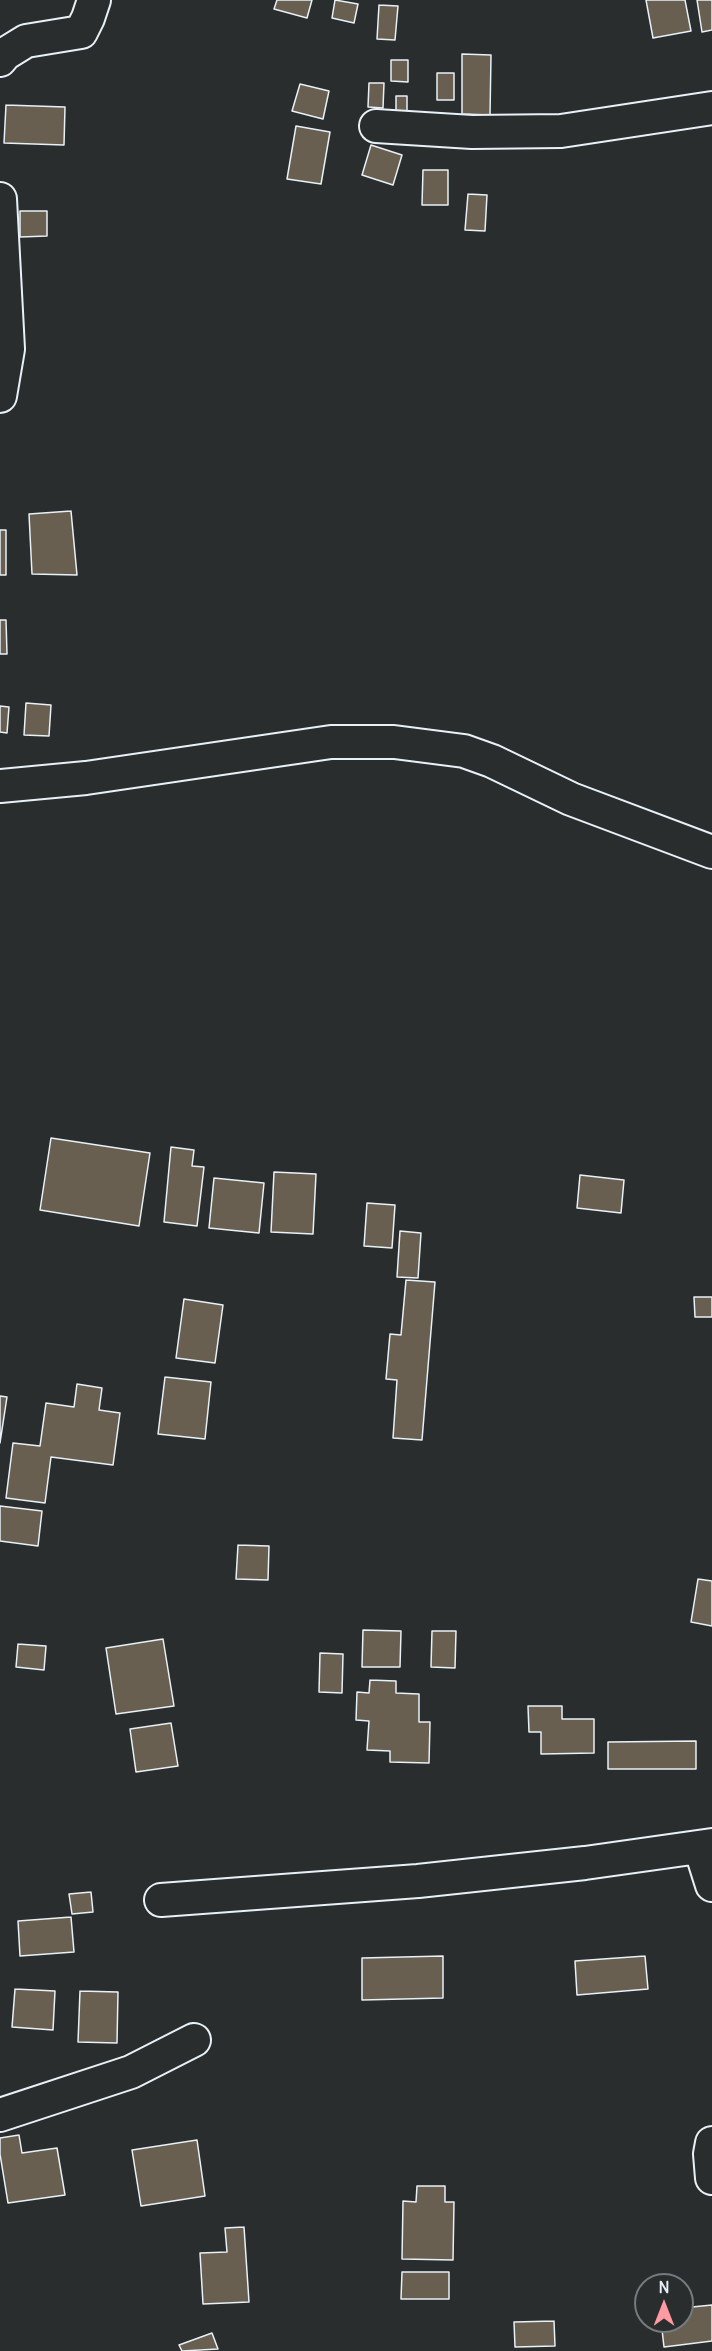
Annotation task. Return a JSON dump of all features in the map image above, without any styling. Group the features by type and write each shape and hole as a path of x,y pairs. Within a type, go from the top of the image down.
{"street":[{"path":"0,60 5,54 26,41 81,32 94,0"},
{"path":"376,126 472,132 561,131 712,108"},
{"path":"0,199 8,350 0,396"},
{"path":"0,786 86,778 331,742 394,742 464,751 492,761 571,800 712,852"},
{"path":"161,1900 418,1881 585,1863 706,1846 712,1885"},
{"path":"0,2115 131,2072 194,2040"},
{"path":"712,2143 710,2154 712,2178"}],"building":[{"path":"277,0 312,0 307,18 274,9"},
{"path":"335,0 358,4 354,23 332,18"},
{"path":"646,0 685,0 691,31 653,38"},
{"path":"697,0 712,0 712,30 702,32"},
{"path":"379,5 398,6 395,40 377,39"},
{"path":"462,54 491,55 490,115 462,114"},
{"path":"391,60 408,60 408,82 391,81"},
{"path":"437,73 454,73 454,100 437,100"},
{"path":"369,83 384,83 383,108 368,107"},
{"path":"300,84 329,91 323,119 292,111"},
{"path":"396,96 407,96 407,117 396,117"},
{"path":"6,105 65,107 64,145 4,143"},
{"path":"296,126 330,132 321,184 287,179"},
{"path":"371,145 402,155 393,185 362,175"},
{"path":"423,170 448,170 448,205 422,205"},
{"path":"468,194 487,195 485,231 465,230"},
{"path":"20,211 47,211 47,236 20,237"},
{"path":"71,511 77,575 32,574 29,514"},
{"path":"0,530 6,530 6,575 0,575"},
{"path":"0,620 6,620 7,654 0,654"},
{"path":"26,703 51,705 49,736 24,735"},
{"path":"0,706 9,707 7,733 0,732"},
{"path":"51,1138 150,1153 139,1226 40,1210"},
{"path":"171,1147 194,1150 192,1166 204,1167 197,1226 164,1222"},
{"path":"274,1172 316,1174 313,1234 271,1232"},
{"path":"580,1175 624,1180 621,1213 577,1208"},
{"path":"214,1178 264,1183 259,1233 209,1228"},
{"path":"367,1203 395,1205 392,1248 364,1246"},
{"path":"400,1231 421,1233 418,1278 397,1277"},
{"path":"406,1280 435,1282 422,1440 393,1438 397,1380 386,1379 390,1334 401,1335"},
{"path":"694,1297 712,1297 712,1317 695,1317"},
{"path":"184,1299 223,1305 215,1363 176,1358"},
{"path":"165,1377 211,1382 205,1439 158,1434"},
{"path":"77,1384 102,1388 99,1410 120,1413 113,1465 51,1457 45,1503 6,1498 13,1443 40,1446 46,1403 74,1407"},
{"path":"0,1396 7,1397 0,1443"},
{"path":"0,1506 42,1511 38,1546 0,1541"},
{"path":"238,1545 269,1546 268,1580 236,1579"},
{"path":"698,1579 712,1581 712,1626 691,1622"},
{"path":"363,1630 401,1631 400,1667 362,1667"},
{"path":"432,1631 456,1631 455,1668 431,1667"},
{"path":"163,1639 174,1706 116,1714 106,1648"},
{"path":"18,1644 46,1646 44,1670 16,1667"},
{"path":"320,1653 343,1654 342,1693 319,1692"},
{"path":"370,1680 396,1681 396,1693 419,1694 419,1722 430,1722 429,1763 390,1762 390,1751 367,1750 369,1721 356,1720 357,1692 369,1693"},
{"path":"528,1706 562,1706 562,1719 594,1719 594,1753 541,1754 541,1732 529,1732"},
{"path":"171,1723 178,1766 136,1772 130,1729"},
{"path":"696,1741 696,1769 608,1769 608,1742"},
{"path":"91,1892 93,1912 72,1914 69,1894"},
{"path":"71,1917 74,1952 20,1956 18,1921"},
{"path":"443,1956 443,1998 362,2000 362,1958"},
{"path":"645,1956 648,1989 577,1995 575,1961"},
{"path":"15,1989 55,1991 53,2030 12,2027"},
{"path":"80,1991 118,1992 117,2043 78,2042"},
{"path":"19,2135 22,2153 57,2148 65,2195 8,2203 0,2154 0,2138"},
{"path":"197,2140 205,2196 141,2206 132,2150"},
{"path":"417,2186 445,2186 445,2202 454,2202 453,2260 402,2259 403,2201 416,2202"},
{"path":"244,2227 249,2302 203,2304 200,2253 227,2252 225,2228"},
{"path":"402,2272 449,2272 449,2299 401,2299"},
{"path":"712,2305 712,2341 664,2347 662,2333 694,2333 694,2307"},
{"path":"554,2321 555,2346 515,2347 514,2322"},
{"path":"212,2333 218,2349 182,2351 179,2345"}]}
